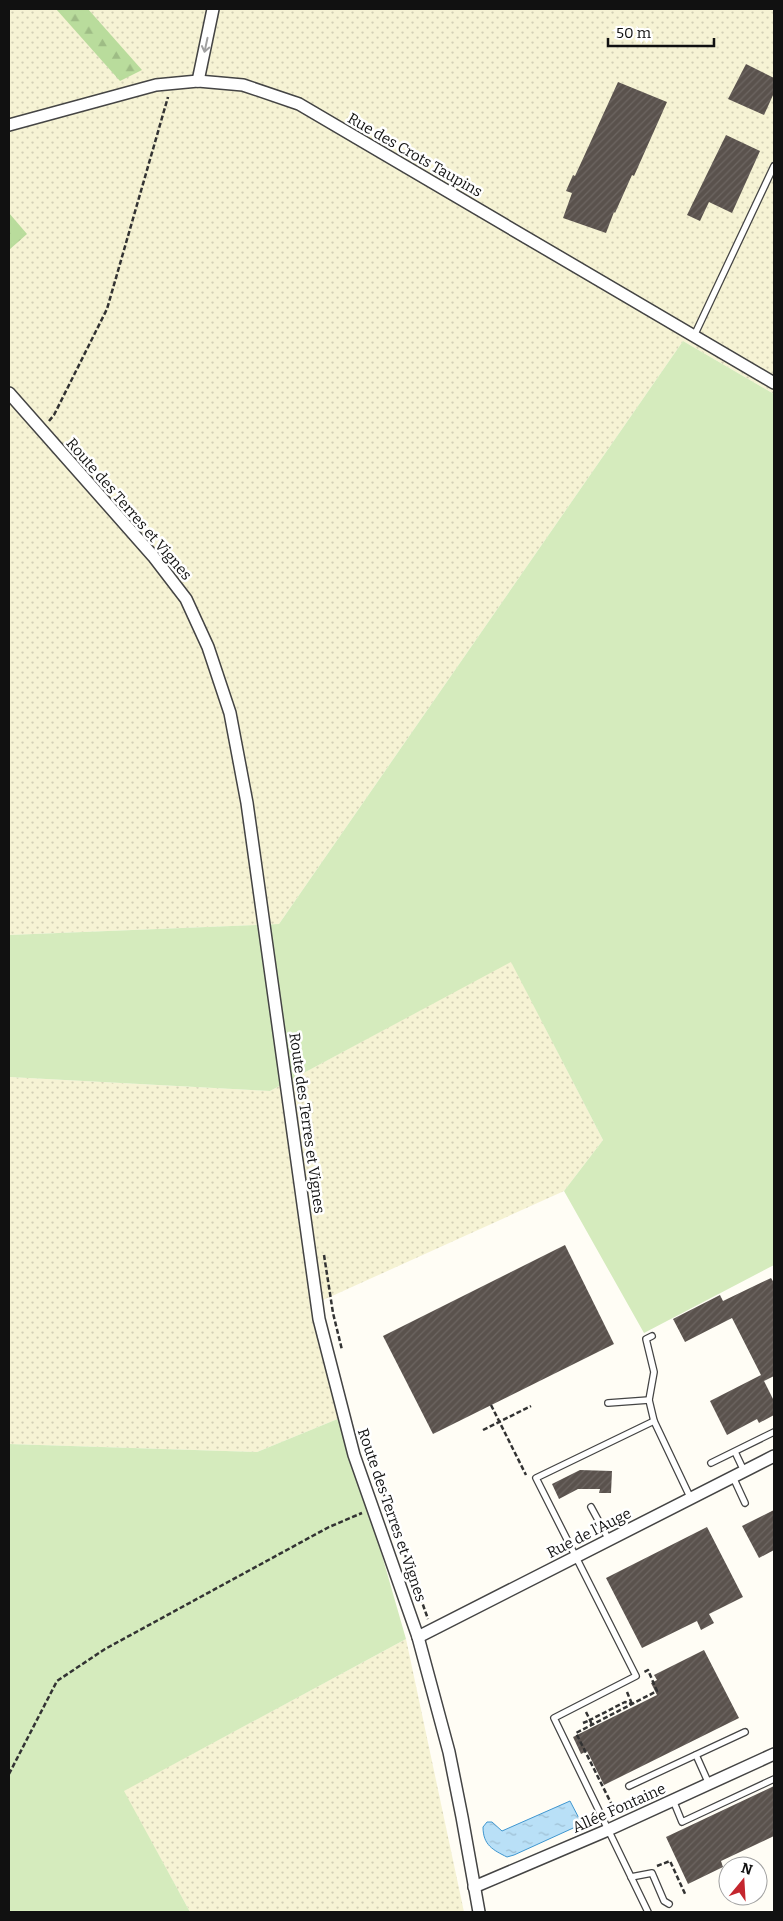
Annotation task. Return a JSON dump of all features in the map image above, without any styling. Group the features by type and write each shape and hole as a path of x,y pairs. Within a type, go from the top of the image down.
{"street":[{"path":"198,81 213,9"},
{"name":"Rue des Crots Taupins","path":"9,125 156,85 198,81 243,85 299,104 774,383"},
{"name":"Route des Terres et Vignes","path":"9,393 153,556 186,599 208,647 230,713 247,804 319,1319 346,1430 418,1637 449,1752 478,1912"},
{"name":"Rue de l'Auge","path":"418,1637 774,1456"},
{"name":"Allée Fontaine","path":"474,1887 608,1830 774,1754"}],"lane":[{"path":"694,336 774,166"},
{"path":"652,1336 646,1339 654,1372 649,1400 654,1421 691,1499"},
{"path":"608,1403 649,1400"},
{"path":"648,1912 554,1718 636,1676 536,1478 654,1421"},
{"path":"711,1464 774,1432"},
{"path":"735,1452 744,1472"},
{"path":"733,1477 745,1503"},
{"path":"591,1507 608,1540"},
{"path":"629,1786 745,1732"},
{"path":"696,1755 709,1784"},
{"path":"673,1800 682,1822 774,1779"},
{"path":"631,1877 652,1873 664,1901 669,1904"}],"path":[{"path":"42,430 54,415 107,309 172,83"},
{"path":"491,1405 528,1480"},
{"path":"483,1430 530,1406"},
{"path":"9,1774 57,1681 104,1649 329,1527 372,1508"},
{"path":"621,1824 576,1733 657,1691 650,1673"},
{"path":"627,1692 632,1704"},
{"path":"583,1723 625,1702 632,1704"},
{"path":"582,1704 592,1725"}],"shaded area":[{"path":"9,9 774,9 774,394 683,341 279,924 9,935"},
{"path":"511,961 603,1140 564,1191 310,1306 340,1418 257,1452 9,1444 9,1077 270,1091"},
{"path":"406,1639 464,1912 190,1912 123,1791"}],"green space":[{"path":"56,9 88,9 142,70 120,81"},
{"path":"9,213 27,234 9,250"},
{"path":"683,341 774,394 774,1265 644,1333 564,1191 603,1140 511,962 270,1091 9,1077 9,935 279,924"},
{"path":"340,1418 346,1430 406,1639 124,1791 190,1912 9,1912 9,1444 257,1452"}],"water":[{"path":"570,1801 582,1824 507,1857 497,1852 487,1843 483,1827 487,1822 492,1822 502,1831"}],"building":[{"path":"746,64 774,78 774,93 764,115 728,99"},
{"path":"618,82 667,102 634,176 632,175 614,212 606,233 563,218 572,193 566,191 573,175 575,176"},
{"path":"726,135 760,151 732,213 709,202 700,221 687,215"},
{"path":"565,1245 614,1344 433,1434 383,1336"},
{"path":"771,1278 774,1283 774,1376 764,1381 774,1401 774,1415 759,1423 757,1419 727,1435 710,1401 761,1375 732,1318 685,1342 673,1319 720,1295 723,1301"},
{"path":"580,1470 612,1471 611,1493 599,1493 600,1489 578,1489 559,1499 552,1484"},
{"path":"774,1510 774,1550 759,1558 742,1526"},
{"path":"707,1527 743,1597 709,1614 714,1623 701,1630 697,1621 642,1648 606,1578"},
{"path":"704,1650 739,1718 604,1785 587,1751 581,1754 573,1737 657,1695 651,1683 657,1680 654,1675"},
{"path":"774,1786 774,1836 732,1856 718,1856 718,1869 688,1884 666,1837"}]}
